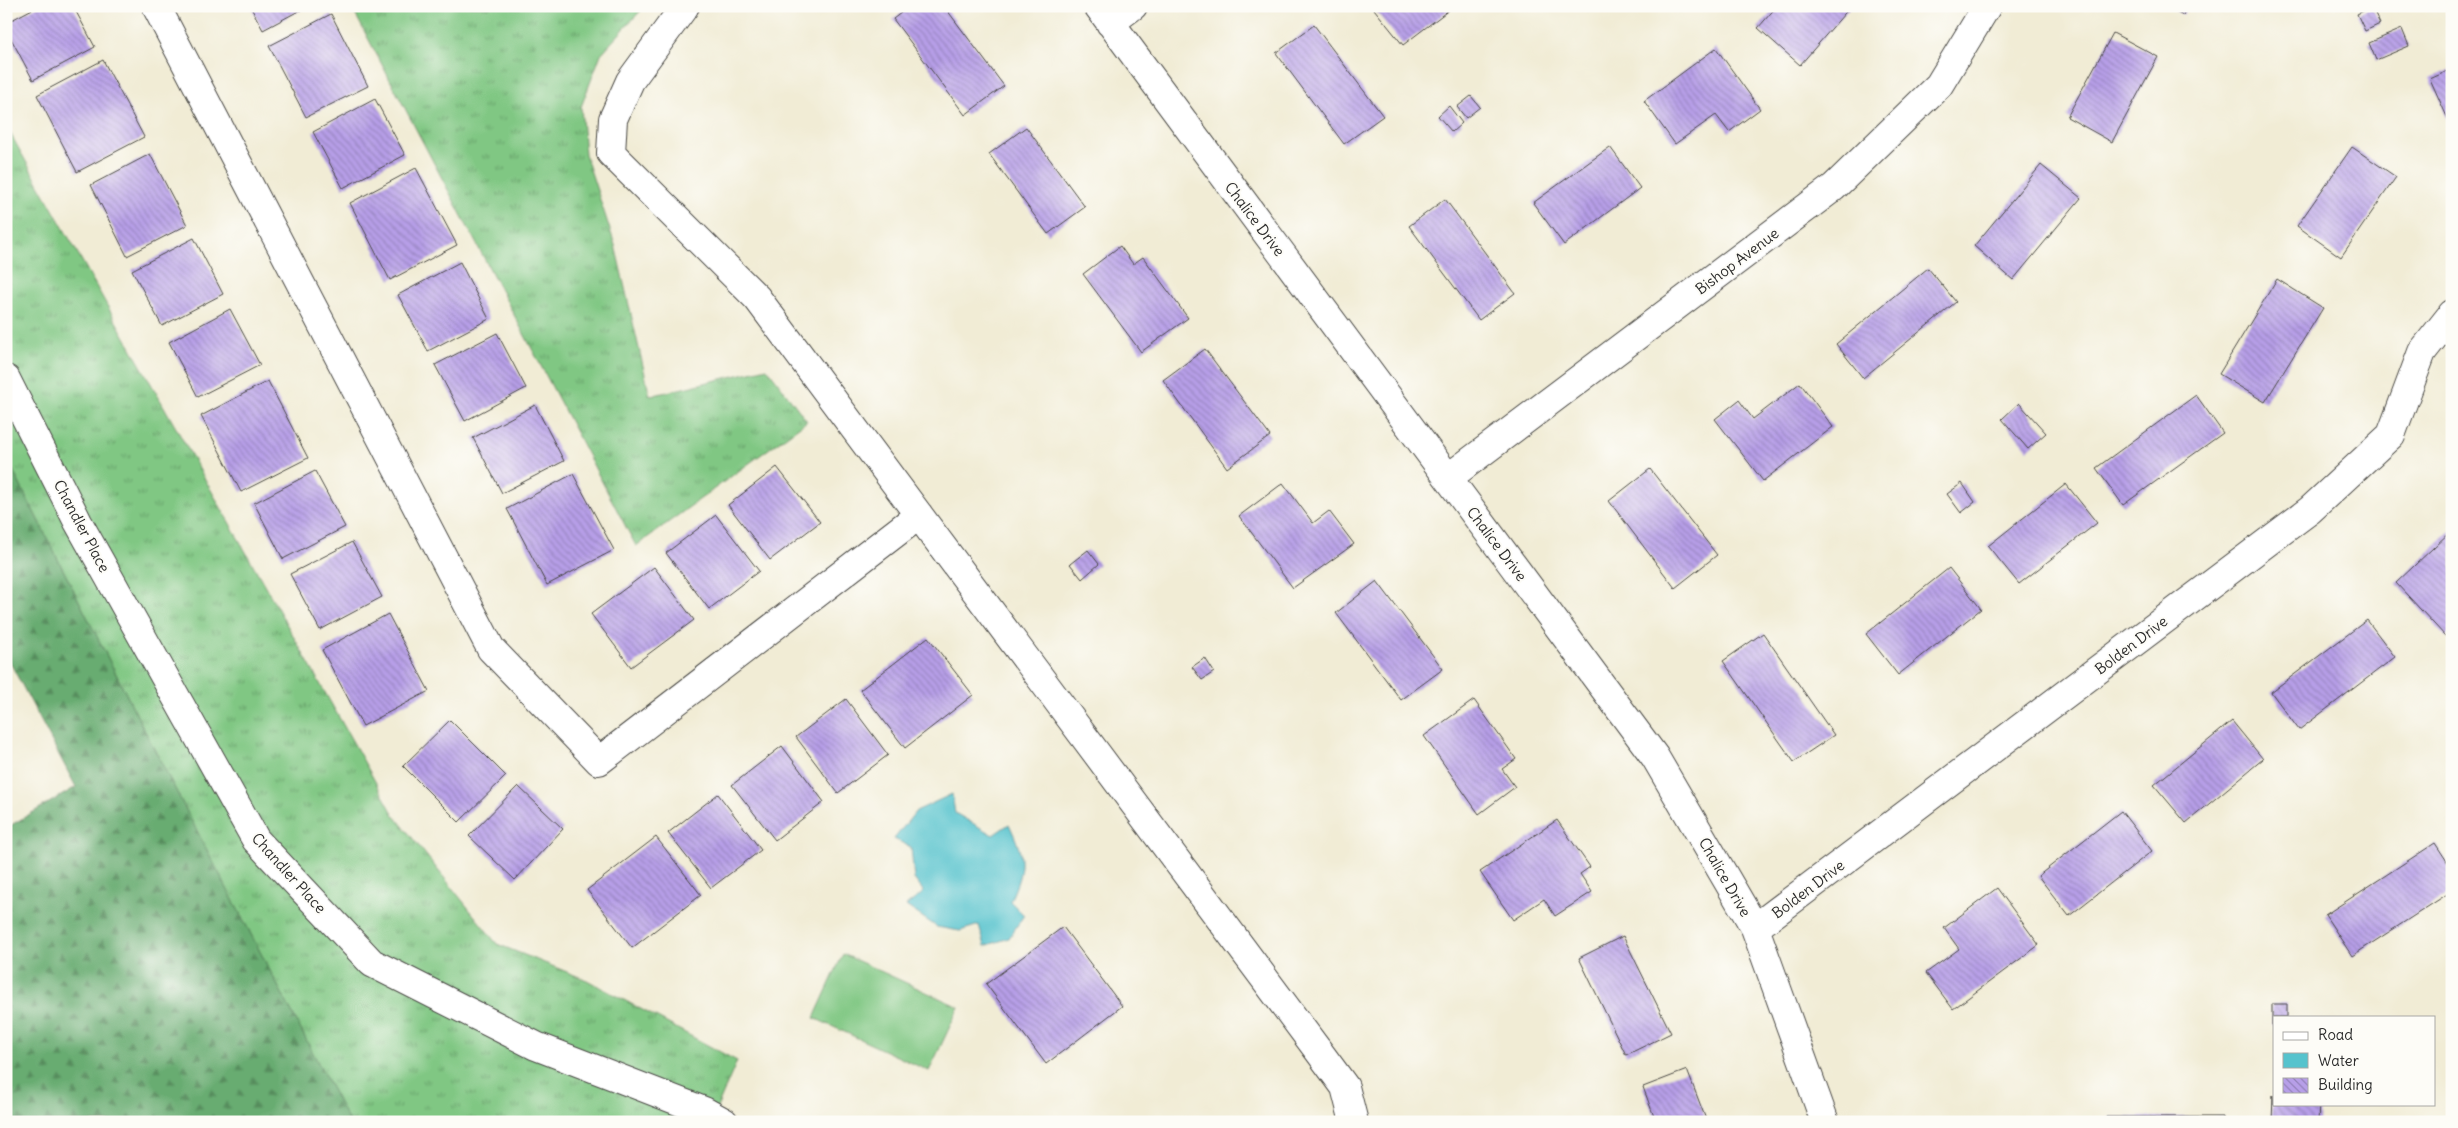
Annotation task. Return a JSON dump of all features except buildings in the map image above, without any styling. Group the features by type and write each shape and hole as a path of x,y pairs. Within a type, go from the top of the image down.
{"street":[{"path":"156,6 492,649 600,760 919,515"},
{"path":"685,6 630,81 614,119 611,153 757,298 1345,1087 1354,1122"},
{"path":"1104,15 1133,6"},
{"name":"Bishop Avenue","path":"1448,478 1834,187 1939,85 1987,6"},
{"name":"Chalice Drive","path":"1104,15 1655,756 1755,928 1825,1122"},
{"name":"Bolden Drive","path":"1755,928 2310,510 2391,435 2422,352 2452,314"},
{"name":"Chandler Place","path":"6,379 78,522 256,840 372,963 536,1046 704,1111 724,1122"}],"green space":[{"path":"351,6 645,6 601,54 581,107 585,154 615,245 650,396 767,368 807,421 636,546"},
{"path":"6,126 394,815 497,944 587,980 737,1061 711,1122 349,1122 151,743 6,457"},
{"path":"6,457 151,743 349,1122 6,1122 6,828 76,787 6,655"},
{"path":"843,954 959,1007 929,1071 814,1018"}],"water":[{"path":"952,794 955,813 993,835 1009,824 1020,854 1020,871 1010,901 1024,915 1009,938 985,946 979,925 960,931 937,927 906,906 924,892 914,879 911,847 894,839 916,811"}]}
